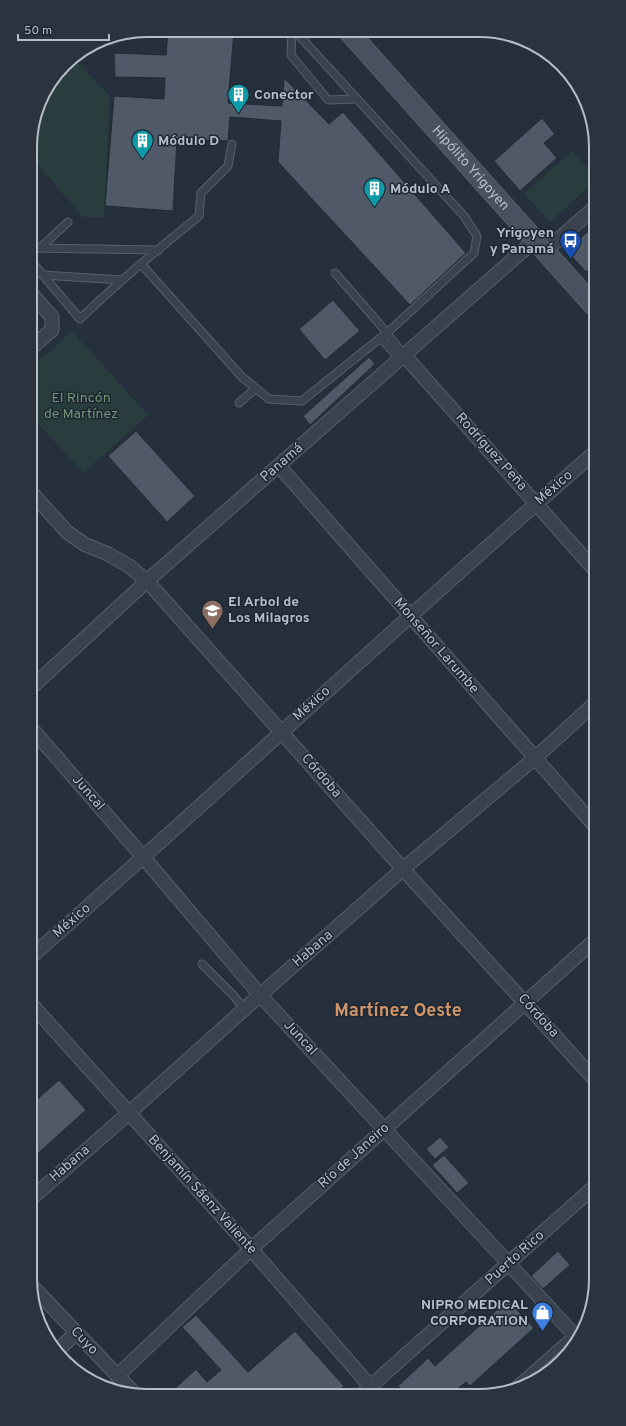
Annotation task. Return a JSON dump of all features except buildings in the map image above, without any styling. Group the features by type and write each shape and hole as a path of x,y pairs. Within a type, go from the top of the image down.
{"street":[{"name":"Hipólito Yrigoyen","path":"353,37 589,301"},
{"name":"Panamá","path":"37,683 147,581 402,357 539,246 589,212"},
{"path":"37,300 52,317 52,330 37,343"},
{"name":"Rodríguez Peña","path":"402,357 589,562"},
{"name":"México","path":"37,952 144,858 281,731 589,457"},
{"name":"Monseñor Larumbe","path":"279,466 589,819"},
{"name":"Córdoba","path":"37,499 67,532 84,544 108,554 129,566 147,581 403,869 589,1073"},
{"name":"Habana","path":"37,1193 403,869 535,758 589,709"},
{"name":"Juncal","path":"37,735 144,858 260,996 574,1334"},
{"name":"Río de Janeiro","path":"118,1376 250,1249 589,945"},
{"name":"Benjamín Sáenz Valiente","path":"37,1010 250,1249 366,1389"},
{"name":"Puerto Rico","path":"366,1389 510,1264 589,1192"},
{"name":"Cuyo","path":"38,1292 129,1387"},
{"path":"61,1347 76,1333"}],"lane":[{"path":"295,37 291,55 328,100 357,99"},
{"path":"141,264 242,378 269,400 302,402 387,333 474,253 477,236 464,216 302,39 304,37"},
{"path":"37,269 80,319 122,280 199,216 201,193 228,166 232,144"},
{"path":"40,248 68,222"},
{"path":"40,248 159,250"},
{"path":"335,273 387,333 402,357"},
{"path":"42,275 122,280"},
{"path":"380,338 402,357"},
{"path":"240,403 255,389"},
{"path":"202,964 231,992 245,1009"},
{"path":"523,1380 567,1344"}],"green space":[{"path":"78,62 110,96 104,217 83,217 37,163 37,140 45,105 60,80 69,69"},
{"path":"572,151 589,170 589,187 550,222 524,194"},
{"name":"El Rincón de Martínez","path":"72,331 148,415 83,473 37,422 37,363"}],"place":[{"name":"Conector","path":"239,114"},
{"name":"Módulo D","path":"142,160"},
{"name":"Módulo A","path":"375,208"},
{"name":"Yrigoyen y Panamá","path":"570,260"},
{"name":"El Arbol de Los Milagros","path":"213,630"},
{"name":"NIPRO MEDICAL CORPORATION","path":"543,1332"}],"district":[{"name":"Martínez Oeste","path":"398,1011"}]}
